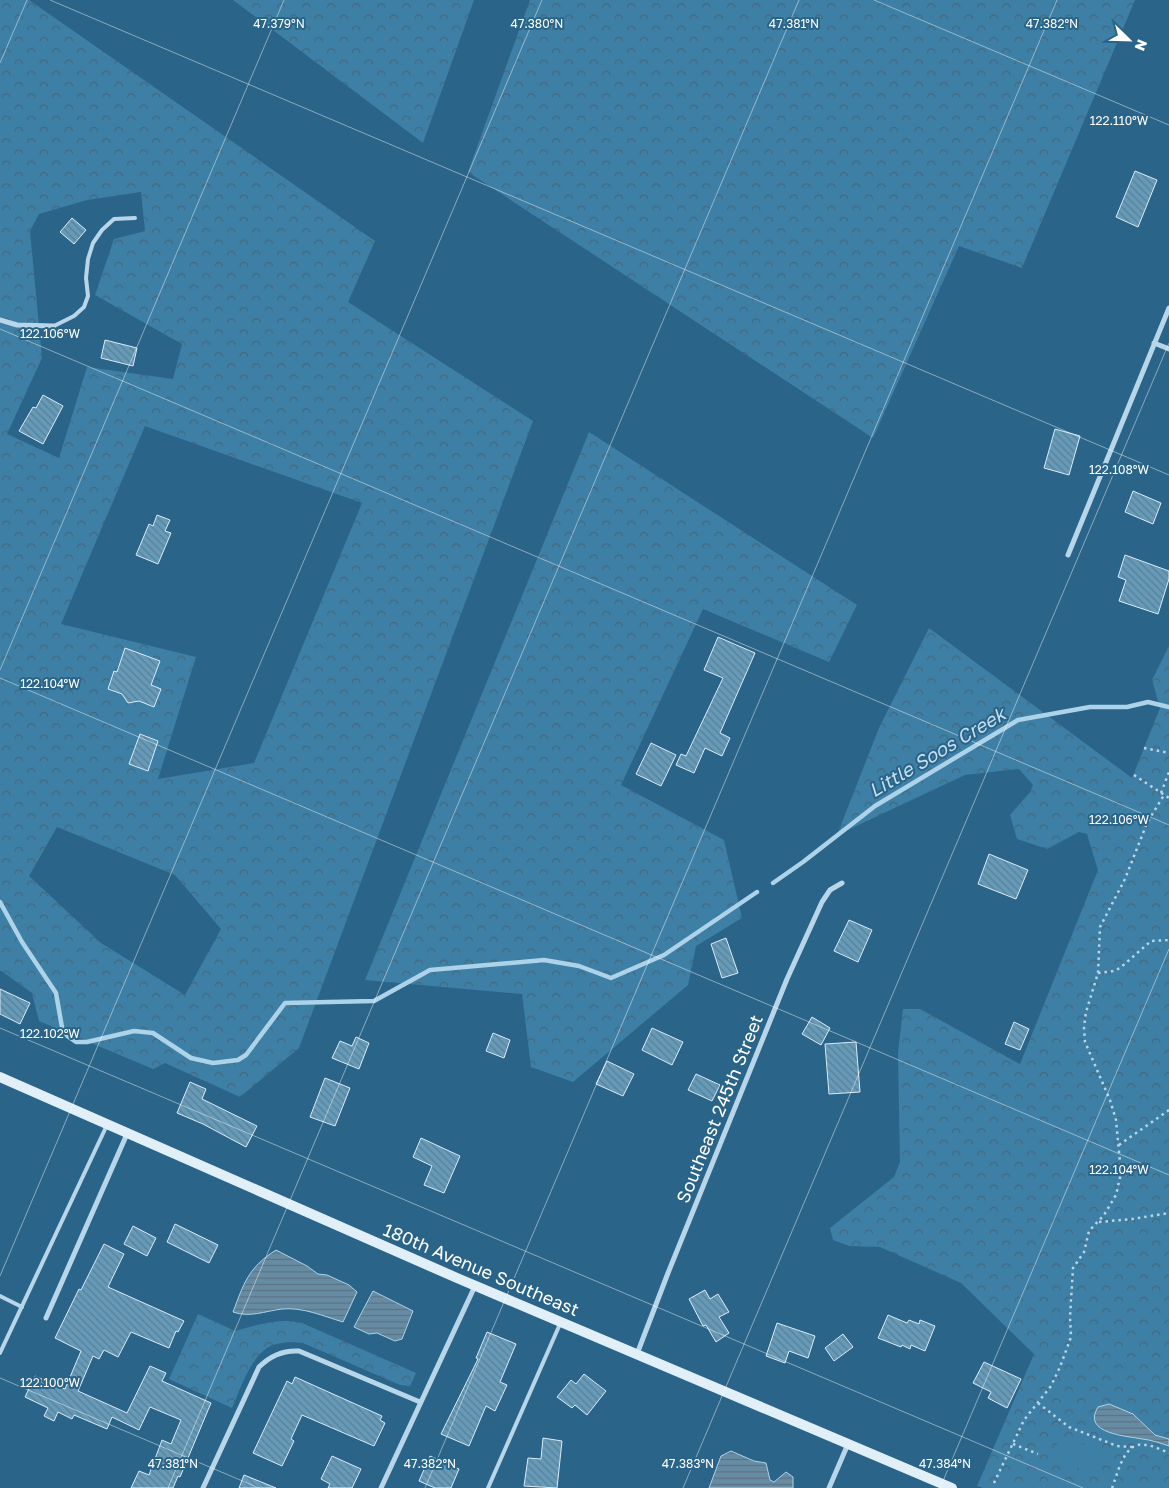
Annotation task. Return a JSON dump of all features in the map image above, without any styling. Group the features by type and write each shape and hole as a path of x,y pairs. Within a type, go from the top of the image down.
{"street":[{"path":"1068,555 1169,308"},
{"path":"0,320 16,325 54,326"},
{"path":"1154,343 1169,349"},
{"name":"Southeast 245th Street","path":"637,1354 787,980 822,902 830,890 842,883"},
{"name":"180th Avenue Southeast","path":"0,1078 475,1286 952,1488"},
{"path":"46,1318 127,1134"},
{"path":"381,1488 475,1286"},
{"path":"204,1488 259,1367 268,1358 279,1353 291,1350 299,1351 420,1402"},
{"path":"829,1488 849,1444"}],"lane":[{"path":"54,326 74,316 84,307 88,296 86,278 88,259 93,243 102,230 114,219 134,218"},
{"path":"0,1354 107,1125"},
{"path":"0,1296 22,1307"},
{"path":"488,1488 561,1322"}],"path":[{"path":"1144,748 1169,753"},
{"path":"994,1483 1024,1420 1050,1386 1067,1350 1071,1336 1070,1317 1073,1268 1084,1252 1089,1231 1104,1215 1116,1196 1121,1173 1116,1120 1110,1100 1085,1042 1086,1012 1098,973 1100,926 1125,879 1147,823 1163,794 1169,772"},
{"path":"1134,774 1169,798"},
{"path":"1098,973 1120,968 1151,941 1169,940"},
{"path":"1119,1145 1169,1110"},
{"path":"1097,1222 1169,1213"},
{"path":"1037,1402 1069,1427 1117,1446 1132,1447"},
{"path":"1013,1444 1038,1454"},
{"path":"1112,1488 1126,1453 1134,1445 1144,1444 1169,1453"}],"green space":[{"path":"0,0 29,0 375,241 348,302 533,421 299,1048 240,1097 165,1063 153,1069 39,1021 32,993 0,970","holes":["141,192 145,231 114,239 95,295 182,344 173,379 87,367 59,458 7,434 42,358 30,231 39,214 87,200","145,426 362,503 254,763 158,779 196,657 61,624","57,827 175,875 221,929 185,995 101,943 29,876"]},
{"path":"233,0 474,0 423,143"},
{"path":"530,0 1135,0 1022,268 959,246 873,438 468,172"},
{"path":"589,432 857,605 829,662 703,609 621,785 724,840 742,918 696,946 688,985 573,1082 531,1067 522,994 365,980"},
{"path":"929,628 1132,778 1160,708 1152,680 1169,646 1169,1488 983,1488 977,1486 1034,1354 961,1283 880,1247 849,1246 833,1240 830,1228 894,1177 900,1162 898,1053 903,1009 920,1009 1020,1064 1098,870 1087,834 1079,832 1047,849 1017,839 1010,815 1030,792 1033,785 1019,769 965,775 837,835 879,728"},
{"path":"198,1314 235,1331 276,1321 302,1323 416,1373 410,1386 400,1385 303,1343 279,1343 260,1354 254,1362 248,1371 232,1408 169,1379"},
{"path":"1061,1435 1108,1455 1098,1476 1051,1457"}],"shaded area":[{"path":"276,1250 318,1274 327,1275 349,1285 357,1292 343,1322 298,1309 282,1309 251,1314 233,1312 248,1277 259,1263"},
{"path":"373,1291 413,1311 402,1339 395,1341 377,1333 369,1334 354,1327"},
{"path":"1109,1404 1133,1414 1155,1435 1169,1439 1169,1446 1149,1440 1117,1435 1101,1428 1096,1423 1094,1416 1098,1407"},
{"path":"731,1451 754,1461 766,1463 770,1480 774,1482 786,1472 793,1477 793,1488 709,1488 721,1456"}],"building":[{"path":"1135,171 1157,180 1138,227 1116,217"},
{"path":"72,218 86,230 74,244 60,232"},
{"path":"105,340 137,348 133,366 101,358"},
{"path":"43,395 63,406 43,444 19,431 33,407 36,408"},
{"path":"1055,429 1080,436 1069,475 1044,468"},
{"path":"1133,491 1161,503 1153,524 1125,512"},
{"path":"157,515 170,520 165,531 171,533 158,564 136,555 149,524 153,526"},
{"path":"1125,555 1169,571 1169,579 1158,614 1119,601 1126,580 1118,577"},
{"path":"718,637 755,653 720,733 730,738 722,756 705,748 694,773 676,765 681,754 686,756 723,678 704,670"},
{"path":"125,648 160,661 151,685 161,689 154,707 139,701 128,703 122,694 108,689 114,671 117,672"},
{"path":"140,734 158,741 148,771 129,764"},
{"path":"651,743 676,755 661,786 636,774"},
{"path":"989,854 1028,870 1016,899 978,884"},
{"path":"849,920 872,930 858,962 834,951"},
{"path":"726,938 738,973 722,978 711,944"},
{"path":"0,989 30,1003 20,1024 0,1014"},
{"path":"812,1017 830,1028 821,1045 802,1034"},
{"path":"1014,1022 1029,1029 1020,1050 1005,1044"},
{"path":"652,1028 683,1042 672,1065 642,1050"},
{"path":"493,1033 510,1040 504,1058 486,1051"},
{"path":"356,1037 369,1043 359,1069 332,1058 340,1041 352,1046"},
{"path":"856,1042 860,1092 829,1094 825,1044"},
{"path":"607,1061 634,1074 623,1096 596,1084"},
{"path":"696,1074 720,1085 712,1101 688,1090"},
{"path":"325,1078 350,1088 335,1126 310,1117"},
{"path":"190,1082 206,1089 202,1099 257,1126 246,1147 203,1124 177,1113"},
{"path":"421,1138 460,1156 444,1193 424,1185 432,1166 413,1157"},
{"path":"175,1224 218,1245 209,1263 167,1242"},
{"path":"133,1226 156,1238 147,1256 124,1244"},
{"path":"104,1244 124,1254 108,1287 184,1321 178,1332 176,1331 169,1348 131,1332 118,1357 104,1350 99,1359 93,1356 78,1391 127,1413 150,1366 166,1373 162,1381 211,1403 180,1477 178,1476 173,1488 131,1488 139,1471 149,1475 162,1440 171,1444 181,1420 150,1407 139,1430 112,1417 107,1429 74,1415 72,1419 58,1412 54,1421 44,1416 48,1408 25,1397 35,1376 65,1389 81,1351 55,1338"},
{"path":"705,1290 710,1299 718,1294 729,1312 719,1317 729,1333 716,1342 706,1325 703,1326 689,1299"},
{"path":"888,1315 907,1323 909,1320 919,1324 920,1320 935,1326 925,1351 911,1345 910,1349 902,1345 901,1347 878,1338"},
{"path":"777,1323 815,1336 808,1358 789,1351 785,1363 766,1356"},
{"path":"487,1332 516,1344 500,1382 507,1385 495,1411 486,1406 469,1446 441,1434 478,1359 476,1358"},
{"path":"843,1334 853,1347 834,1361 825,1348"},
{"path":"984,1362 1021,1379 1007,1408 988,1398 991,1392 973,1383"},
{"path":"584,1374 606,1391 587,1415 575,1405 572,1408 557,1397 571,1380 576,1384"},
{"path":"295,1377 382,1416 380,1420 385,1423 374,1446 302,1415 291,1439 294,1441 282,1466 253,1453 287,1381 292,1384"},
{"path":"543,1438 562,1441 557,1488 524,1486 528,1458 541,1459"},
{"path":"332,1456 361,1469 352,1488 328,1488 330,1484 321,1479"},
{"path":"430,1456 459,1469 451,1488 435,1488 419,1481"},
{"path":"244,1475 276,1488 239,1488"}],"waterway":[{"name":"Little Soos Creek","path":"773,883 875,806 1018,720 1090,707 1127,707 1148,702 1169,707"},
{"name":"Little Soos Creek","path":"0,902 22,942 56,993 63,1033 76,1042 87,1042 134,1031 153,1033 191,1058 213,1063 238,1060 246,1055 285,1003 374,1001 430,970 544,960 579,966 611,978 664,955 757,892"}]}
